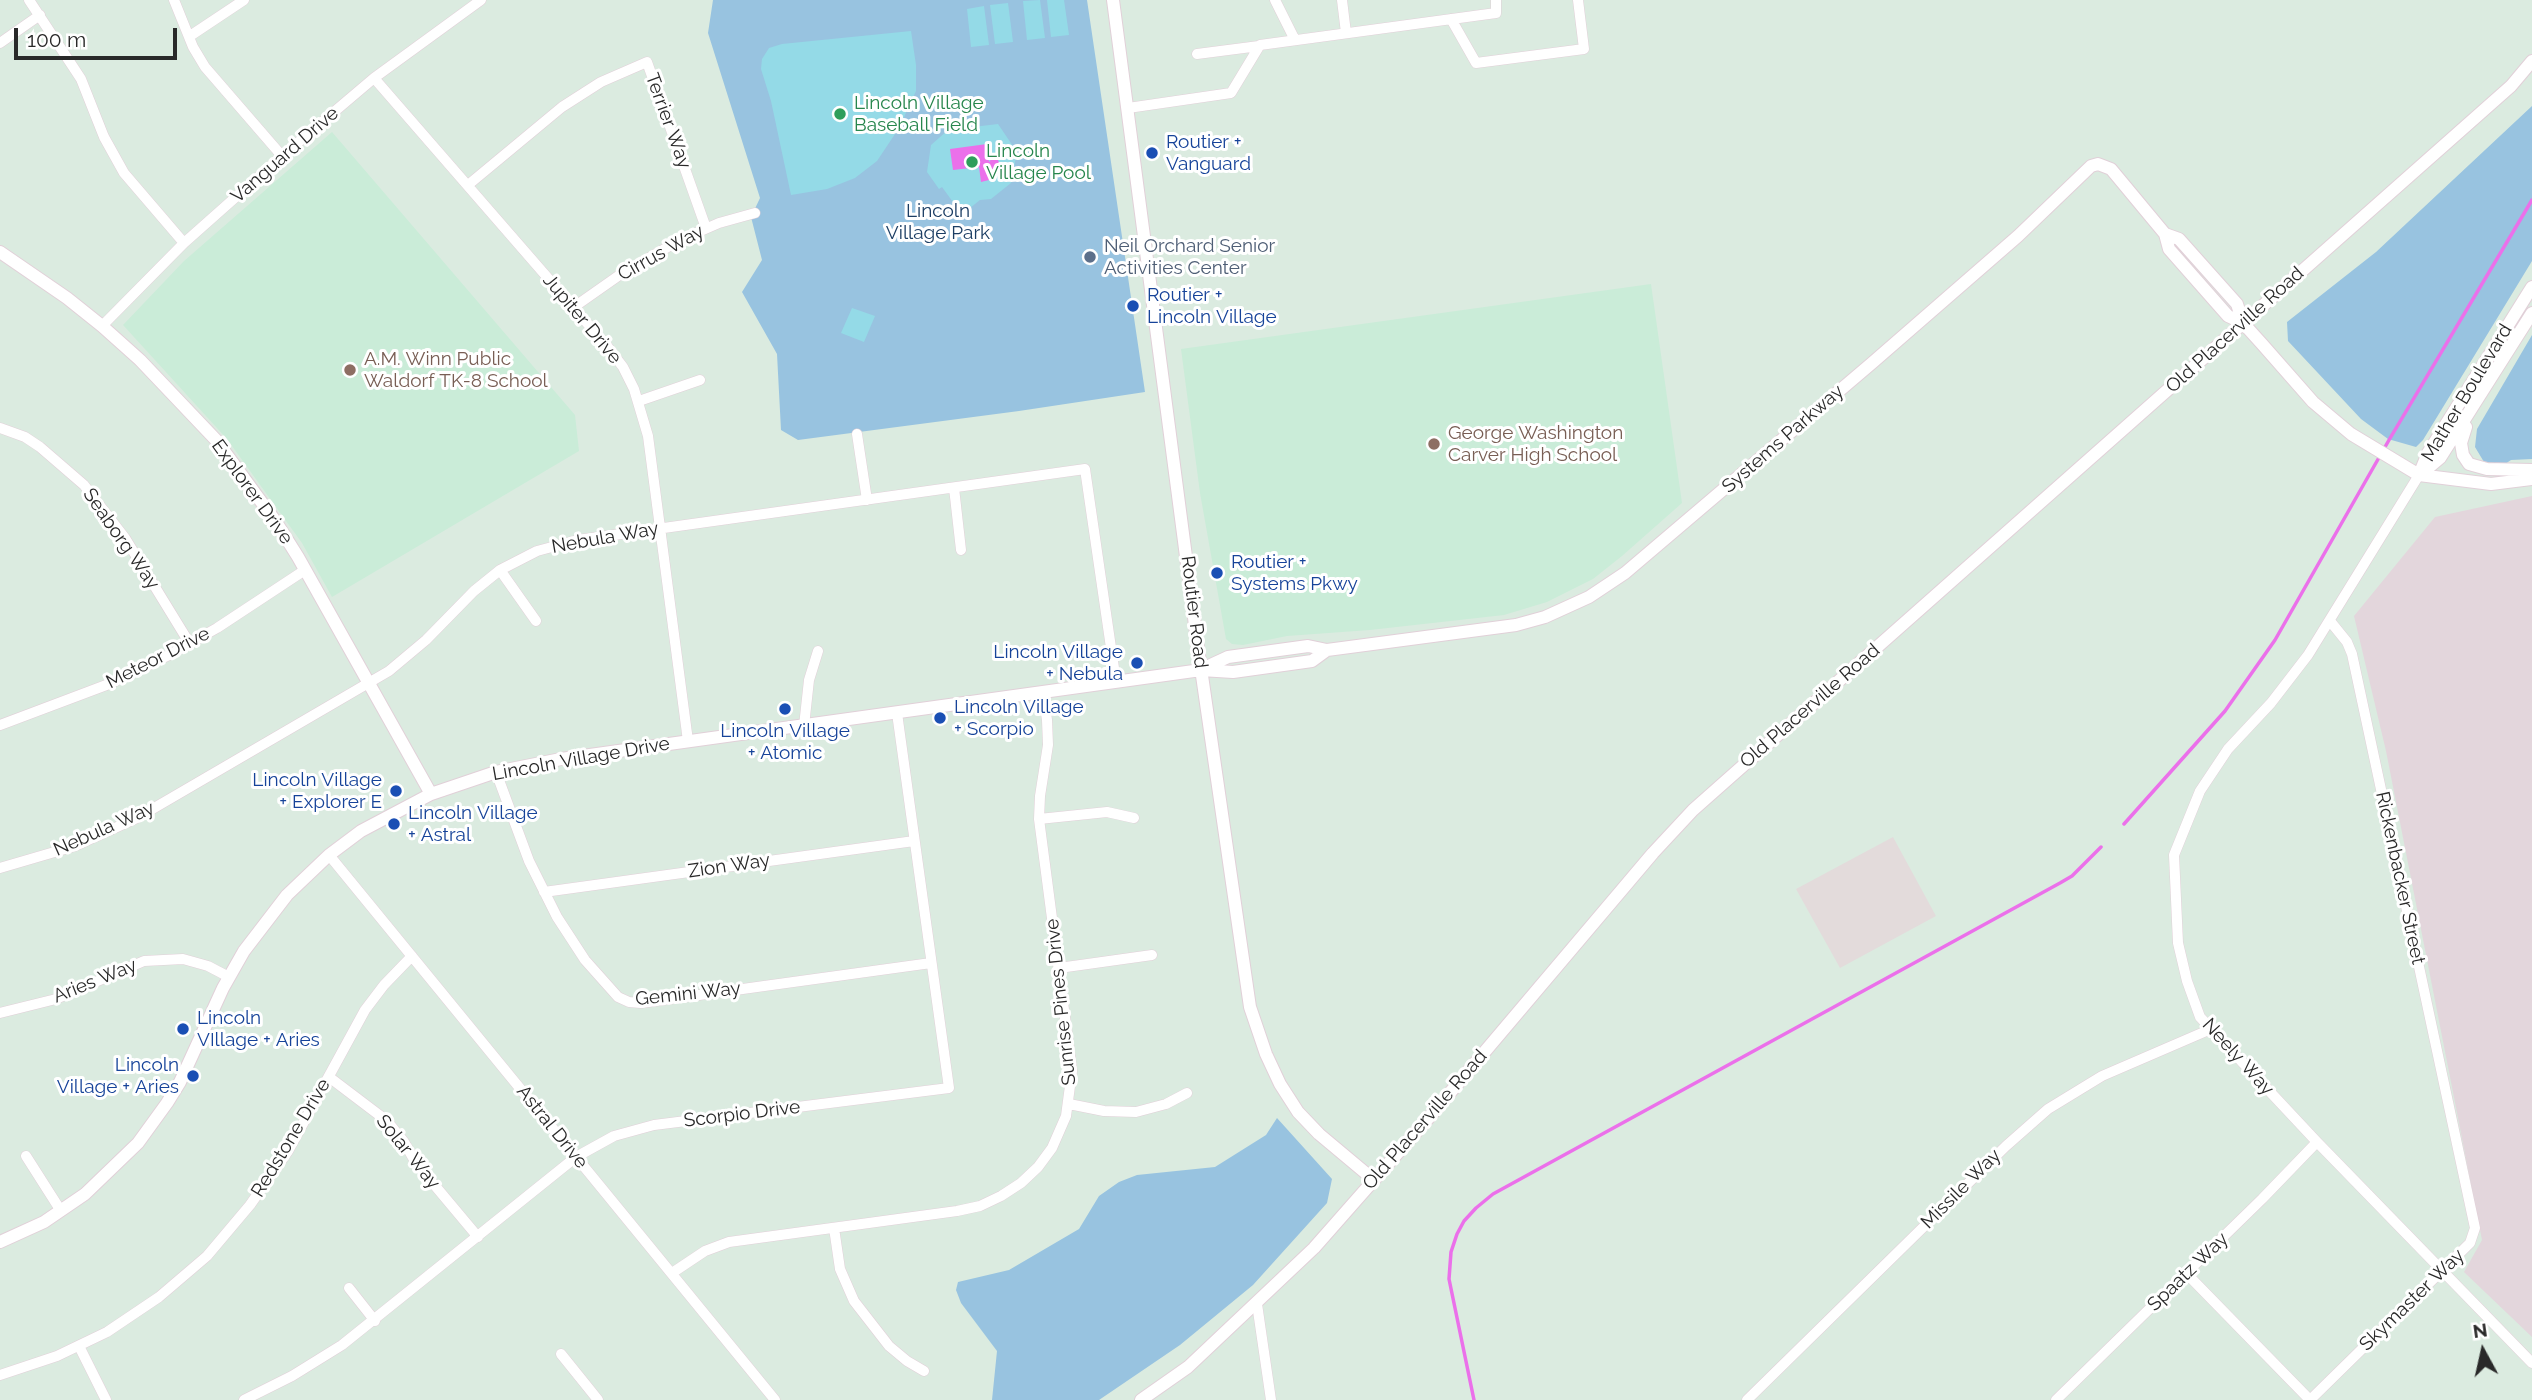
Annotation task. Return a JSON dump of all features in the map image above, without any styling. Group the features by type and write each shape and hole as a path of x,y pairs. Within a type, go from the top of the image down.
{"street":[{"path":"29,0 81,79 104,137 124,173 184,243"},
{"path":"174,0 205,67 282,156"},
{"path":"190,36 244,0"},
{"name":"Vanguard Drive","path":"102,326 184,243 282,156 467,4 481,0"},
{"name":"Routier Road","path":"1113,0 1244,975 1260,1039 1280,1084 1298,1112 1319,1134 1374,1180"},
{"path":"1275,0 1295,40"},
{"path":"1342,0 1346,33"},
{"path":"1197,54 1496,13 1496,0"},
{"path":"1451,19 1476,63 1584,49 1578,0"},
{"path":"0,43 40,15"},
{"path":"1128,108 1231,93 1259,46"},
{"name":"Old Placerville Road","path":"1140,1400 1188,1367 1314,1248 1588,928 1693,810 2511,86 2532,61"},
{"name":"Terrier Way","path":"468,185 562,107 601,82 647,62 706,228"},
{"name":"Jupiter Drive","path":"374,78 623,367 639,401 648,436 688,741"},
{"name":"Systems Parkway","path":"1201,670 1228,657 1308,646 1327,650 1516,625 1545,617 1589,597 1625,573 1851,381 2018,236 2091,166 2098,164 2111,169 2165,234 2169,248 2228,316 2243,323 2329,418 2419,475"},
{"name":"Cirrus Way","path":"574,307 651,256 706,228 755,213"},
{"name":"Explorer Drive","path":"0,252 67,298 102,326 149,369 216,440 276,522 431,794"},
{"name":"Mather Boulevard","path":"2419,475 2428,453 2532,287"},
{"name":"Mather Boulevard","path":"2419,475 2440,458 2532,313"},
{"path":"2491,379 2462,435 2463,455 2469,464 2487,469 2532,470"},
{"path":"639,401 700,380"},
{"name":"Seaborg Way","path":"0,428 25,437 40,447 91,493 125,538 190,644"},
{"path":"857,434 867,500"},
{"name":"Nebula Way","path":"0,868 75,846 137,818 369,684 417,648 469,596 500,570 537,551 564,542 1085,469 1116,682"},
{"path":"2419,475 2491,484 2532,479"},
{"name":"Neely Way","path":"2419,475 2308,655 2271,703 2228,749 2200,791 2174,855 2178,943 2187,981 2200,1017 2316,1142 2532,1363"},
{"path":"954,488 961,550"},
{"name":"Meteor Drive","path":"0,725 109,684 190,644 305,570"},
{"path":"500,570 536,621"},
{"name":"Rickenbacker Street","path":"2330,621 2347,642 2352,654 2456,1142"},
{"path":"804,726 809,680 818,651"},
{"name":"Lincoln Village Drive","path":"0,1242 61,1211 104,1178 153,1124 185,1072 229,976 268,917 300,882 329,855 385,816 431,794 496,772 561,759 1201,670"},
{"name":"Sunrise Pines Drive","path":"672,1273 705,1251 729,1242 979,1206 1001,1196 1030,1176 1045,1158 1063,1127 1069,1104 1072,1071 1040,819 1040,796 1048,746 1048,720 1043,693"},
{"name":"Scorpio Drive","path":"244,1400 309,1366 375,1321 576,1157 614,1136 640,1128 948,1088 897,713"},
{"name":"Gemini Way","path":"496,772 529,861 544,892 585,960 609,989 629,1002 641,1003 932,963"},
{"path":"1040,819 1107,811 1134,818"},
{"name":"Zion Way","path":"544,892 915,841"},
{"name":"Astral Drive","path":"329,855 775,1400"},
{"path":"1059,968 1152,955"},
{"name":"Redstone Drive","path":"0,1375 42,1362 79,1346 134,1316 207,1256 237,1223 276,1170 365,1010 412,956"},
{"name":"Aries Way","path":"0,1013 56,999 145,961 183,959 208,966 229,976"},
{"name":"Missile Way","path":"1747,1400 2037,1118 2071,1093 2102,1076 2211,1029"},
{"name":"Solar Way","path":"329,1077 387,1121 416,1163 478,1237"},
{"path":"1069,1104 1104,1111 1136,1112 1166,1104 1187,1093"},
{"name":"Spaatz Way","path":"2056,1400 2262,1199 2316,1142"},
{"name":"Skymaster Way","path":"2310,1400 2470,1243 2475,1228 2456,1142"},
{"path":"26,1156 61,1211"},
{"path":"834,1228 840,1269 854,1301 889,1346 924,1371"},
{"path":"2186,1273 2310,1400"},
{"path":"349,1289 375,1321"},
{"path":"1257,1304 1271,1400"},
{"path":"79,1346 106,1400"},
{"path":"561,1354 598,1400"}],"shaded area":[{"path":"1040,0 1045,38 1027,40 1023,1"},
{"path":"1047,0 1064,0 1069,35 1051,37"},
{"path":"1008,3 1013,42 995,44 990,5"},
{"path":"984,6 989,45 971,47 967,9"},
{"name":"Lincoln Village Baseball Field","path":"911,31 916,65 916,91 899,128 877,161 855,178 827,189 791,195 771,101 761,69 762,59 769,48 782,44"},
{"name":"Lincoln Village Pool","path":"998,124 1017,152 1011,183 991,199 980,200 970,208 966,204 958,209 927,172 931,145 948,130"},
{"name":"A.M. Winn Public Waldorf TK-8 School","path":"332,132 575,415 579,451 332,597 302,543 227,439 123,325 184,261"},
{"path":"987,144 989,162 995,155 999,162 999,172 993,179 981,182 979,167 953,170 950,149"},
{"name":"George Washington Carver High School","path":"1651,284 1682,503 1622,556 1593,579 1547,602 1504,615 1287,636 1243,645 1232,644 1226,639 1200,493 1181,349"},
{"path":"852,308 875,316 864,342 841,333"},
{"path":"2532,496 2532,1337 2464,1272 2482,1240 2386,751 2354,616 2435,517"},
{"path":"1893,837 1936,916 1840,968 1796,889"}],"green space":[{"name":"Lincoln Village Park","path":"713,0 1087,0 1145,392 798,440 781,430 777,354 742,292 762,260 751,217 760,198 708,33"},
{"path":"2532,106 2532,261 2423,440 2416,447 2388,439 2361,419 2288,341 2287,322 2376,252"},
{"path":"2532,335 2532,459 2511,460 2505,464 2484,462 2475,447 2477,429"},
{"path":"1277,1118 1332,1179 1327,1203 1253,1285 1180,1345 1099,1400 992,1400 997,1351 961,1303 956,1290 958,1282 1009,1270 1079,1229 1099,1196 1119,1182 1137,1175 1215,1167 1266,1135"}],"waterway":[{"path":"2124,824 2225,711 2275,640 2389,440 2532,200"},
{"path":"1474,1400 1449,1279 1451,1252 1457,1234 1476,1208 1493,1194 2060,883 2072,876 2101,847"}],"place":[{"name":"Lincoln Village Baseball Field","path":"840,114"},
{"name":"Routier + Vanguard","path":"1152,153"},
{"name":"Lincoln Village Pool","path":"972,162"},
{"name":"Neil Orchard Senior Activities Center","path":"1090,257"},
{"name":"Routier + Lincoln Village","path":"1133,306"},
{"name":"A.M. Winn Public Waldorf TK-8 School","path":"350,370"},
{"name":"George Washington Carver High School","path":"1434,444"},
{"name":"Routier + Systems Pkwy","path":"1217,573"},
{"name":"Lincoln Village + Nebula","path":"1137,663"},
{"name":"Lincoln Village + Atomic","path":"785,709"},
{"name":"Lincoln Village + Scorpio","path":"940,718"},
{"name":"Lincoln Village + Explorer E","path":"396,791"},
{"name":"Lincoln Village + Astral","path":"394,824"},
{"name":"Lincoln VIllage + Aries","path":"183,1029"},
{"name":"Lincoln Village + Aries","path":"193,1076"}]}
